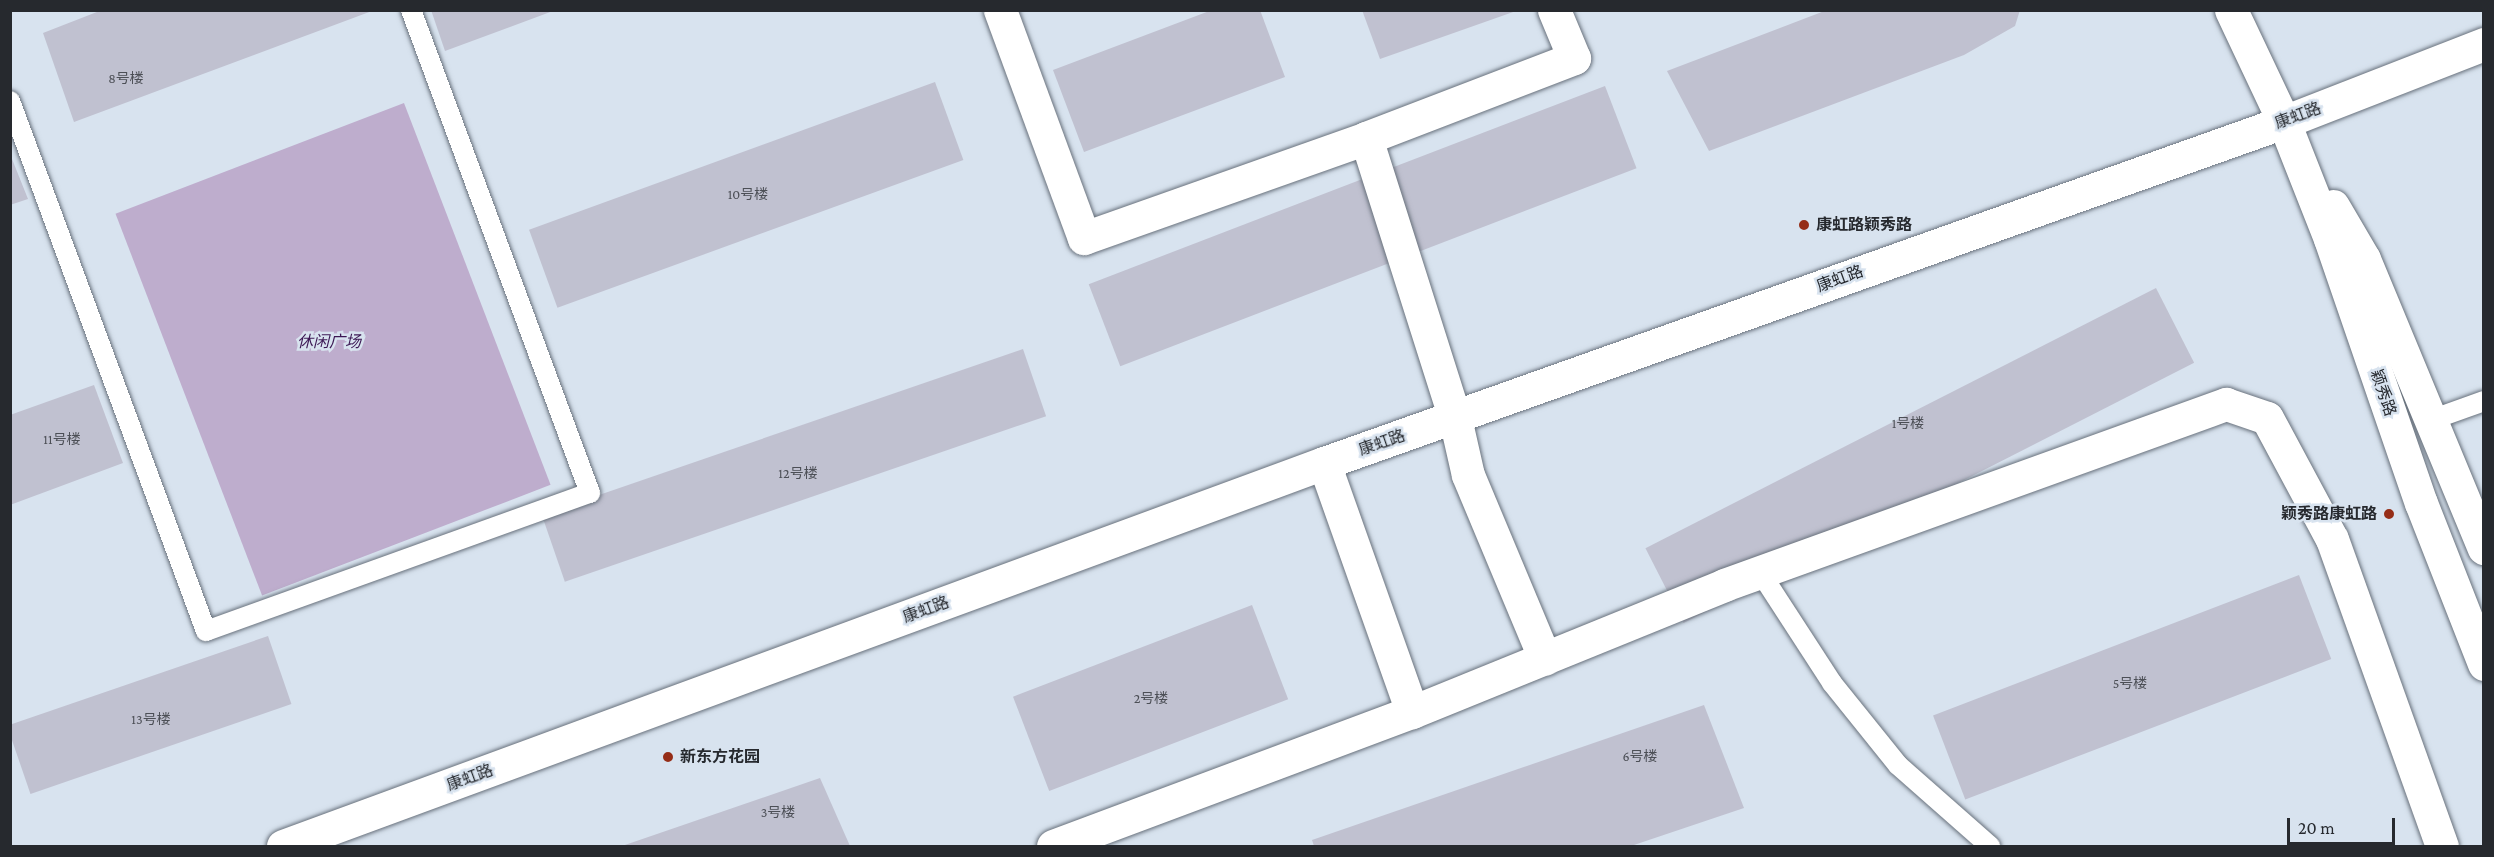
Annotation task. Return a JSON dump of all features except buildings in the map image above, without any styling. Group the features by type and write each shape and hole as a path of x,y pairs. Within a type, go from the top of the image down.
{"main road":[{"path":"1000,10 1084,238 1366,138 1574,58 1554,10"},
{"name":"颖秀路","path":"2230,10 2284,122 2330,239 2421,503 2484,664"},
{"name":"康虹路","path":"283,846 1324,463 2284,122 2484,45"},
{"name":"颖秀路","path":"2284,122 2364,259 2431,420 2480,528"},
{"path":"1366,138 1455,418 1468,475 1545,659"},
{"path":"1053,846 1412,712 1760,572 2226,404 2267,418 2332,539 2442,846"},
{"path":"1324,463 1412,712"}],"lane":[{"path":"10,101 206,631 590,493 411,10"},
{"path":"2431,420 2484,401"},
{"path":"1760,572 1832,683 1898,765 1989,846"}],"green space":[{"name":"休闲广场","path":"404,103 551,485 262,596 116,214"}],"place":[{"name":"康虹路颖秀路","path":"1804,225"},
{"name":"颖秀路康虹路","path":"2389,514"},
{"name":"新东方花园","path":"668,757"}]}
